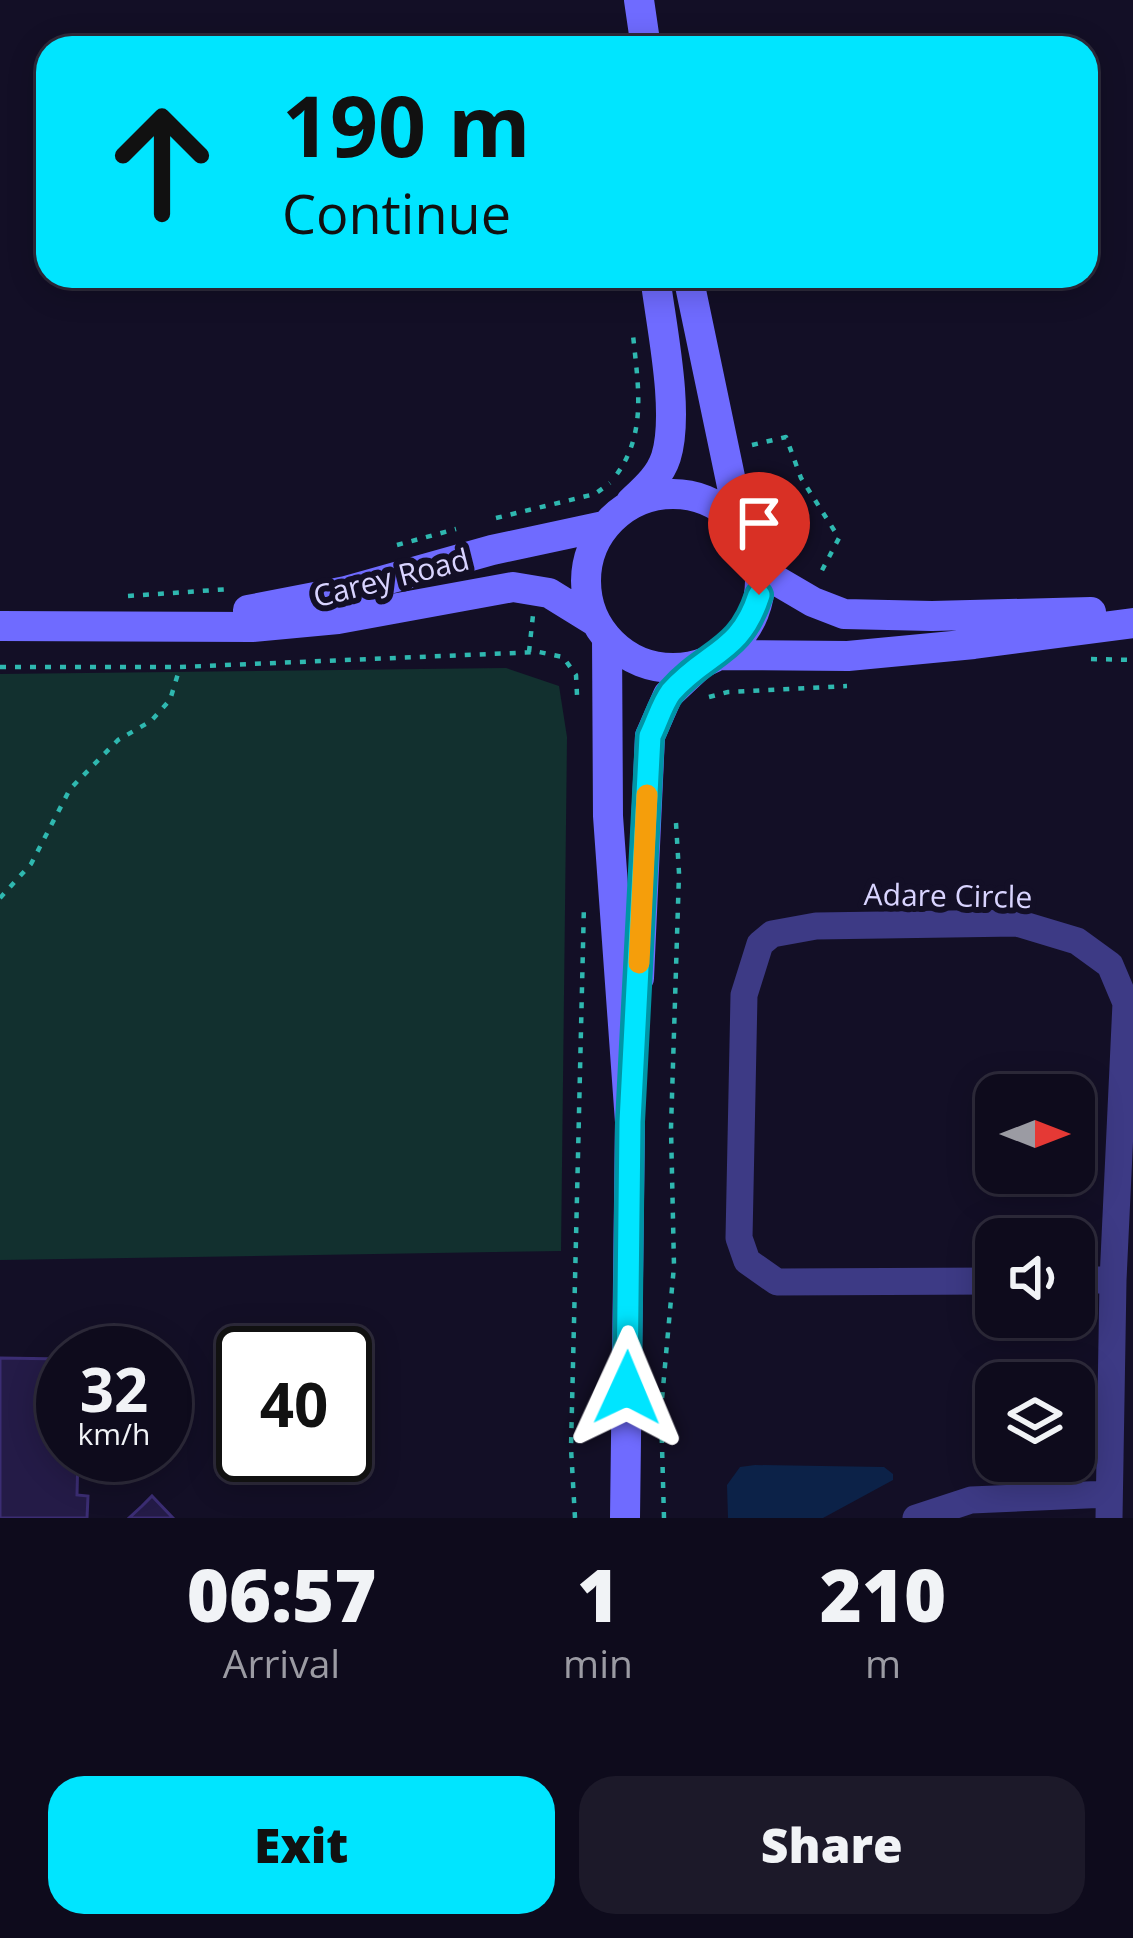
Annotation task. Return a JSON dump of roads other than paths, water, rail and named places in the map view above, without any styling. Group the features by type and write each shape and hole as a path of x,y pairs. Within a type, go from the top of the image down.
{"street":[{"path":"619,36 635,0"},
{"path":"635,0 643,36"},
{"path":"657,288 670,394 667,455 655,480 615,516 592,548 586,573 588,598 602,630 627,655 676,668 710,659 848,656 974,644 1133,619"},
{"path":"625,1518 630,1122 650,736 668,695 738,639 752,619 759,595 756,556 733,491 691,288"},
{"path":"615,516 653,495 682,494 711,501 735,519 756,556 813,602 844,614 1094,612 1133,619"},
{"name":"Carey Road","path":"177,625 346,591 615,516"},
{"name":"Carey Road","path":"0,626 252,628 338,619 513,587 550,592 602,630"},
{"path":"602,630 608,816 630,1122"},
{"name":"Adare Circle","path":"975,1281 777,1282 747,1261 739,1238 744,995 760,944 772,934 793,928 1017,923 1077,941 1111,965 1126,1003 1113,1280 1109,1506"},
{"path":"1095,1280 1113,1280"},
{"path":"916,1518 971,1500 1109,1506"}],"water":[{"path":"740,1467 884,1467 893,1480 823,1518 728,1518 727,1485"}]}
